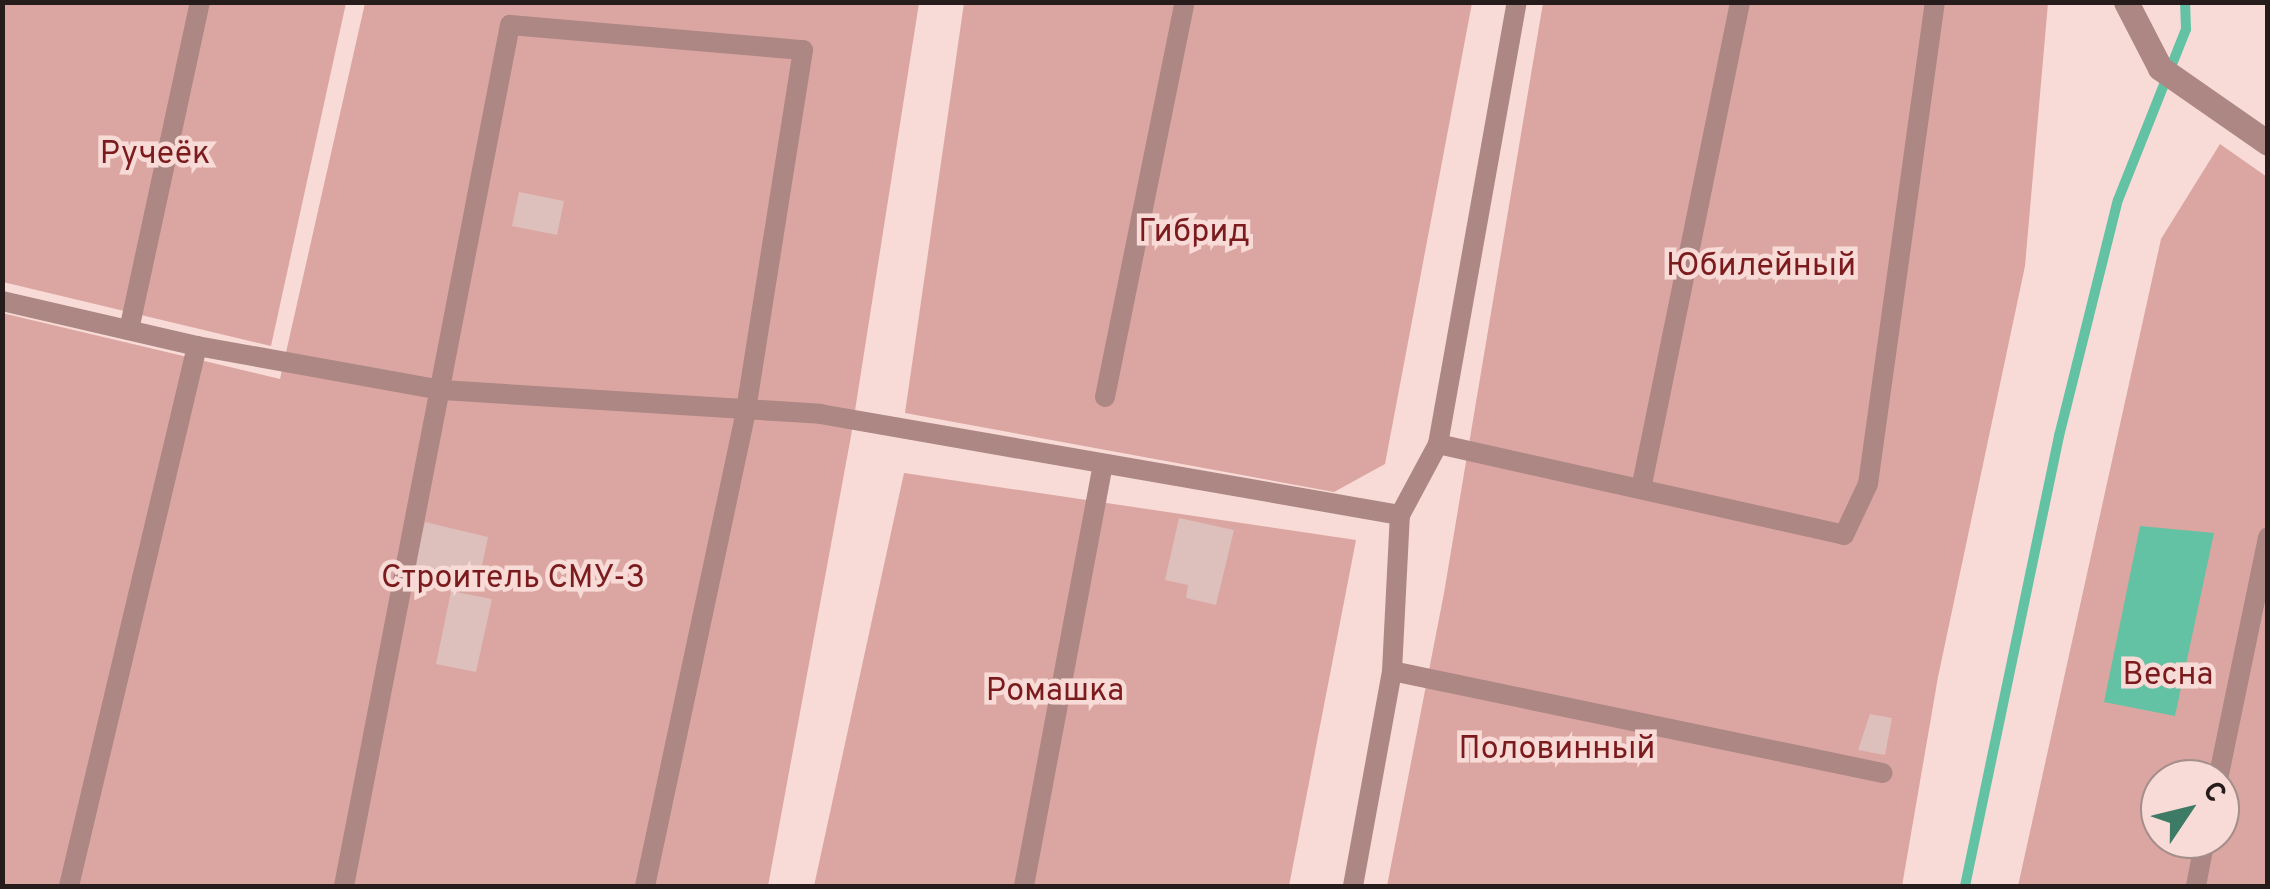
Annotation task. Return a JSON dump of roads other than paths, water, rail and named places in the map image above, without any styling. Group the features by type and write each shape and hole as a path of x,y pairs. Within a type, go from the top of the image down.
{"street":[{"path":"2126,2 2160,68 2268,143"}],"lane":[{"path":"129,330 200,2"},
{"path":"1105,397 1185,2"},
{"path":"1353,886 1392,671 1400,515 1438,444 1517,2"},
{"path":"1640,489 1740,2"},
{"path":"1438,444 1844,535 1868,484 1935,2"},
{"path":"344,886 510,25 803,50 746,411 645,886"},
{"path":"2,300 197,346 442,390 820,414 1102,468 1400,515"},
{"path":"69,886 197,346"},
{"path":"1024,886 1102,468"},
{"path":"2222,759 2268,537"},
{"path":"1392,671 1883,773"},
{"path":"2196,886 2202,859"}],"waterway":[{"path":"1965,886 2059,436 2118,200 2186,29 2185,2"}],"park label":[{"name":"Ручеёк","path":"155,155"},
{"name":"Гибрид","path":"1194,233"},
{"name":"Юбилейный","path":"1761,267"},
{"name":"Строитель СМУ-3","path":"513,579"},
{"name":"Весна","path":"2168,676"},
{"name":"Ромашка","path":"1055,692"},
{"name":"Половинный","path":"1557,750"}]}
